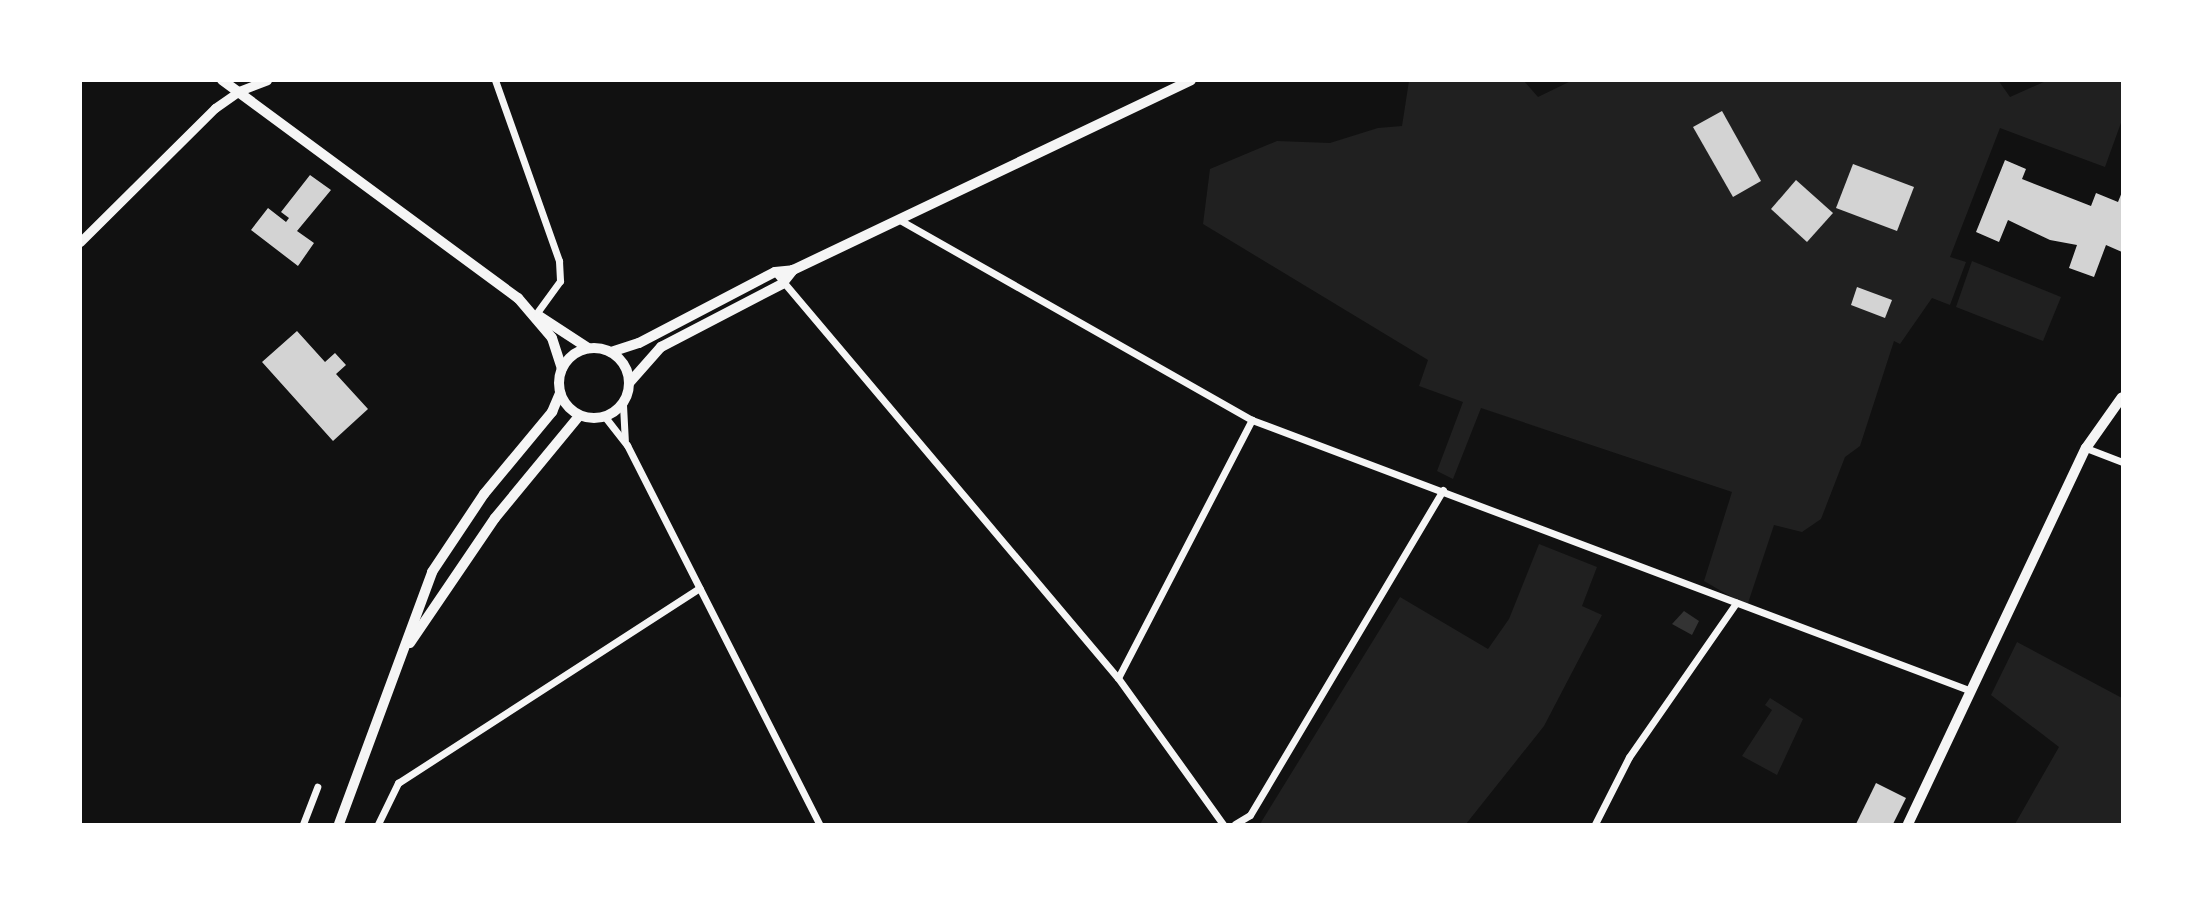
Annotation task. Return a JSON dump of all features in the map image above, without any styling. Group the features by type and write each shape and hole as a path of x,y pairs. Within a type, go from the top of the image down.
{"main road":[{"path":"222,80 536,314 589,348 611,352 639,343 775,272 793,270 1191,80"},
{"path":"560,393 579,416 605,417 624,405 630,382 661,346 782,284 793,270"},
{"path":"339,824 432,572 484,494 552,412 560,393 562,368 552,338 536,314"},
{"path":"562,368 569,359 589,348"},
{"path":"611,352 625,364 630,382"},
{"path":"1908,824 2086,448 2123,397"},
{"path":"401,657 495,518 579,416"}],"street":[{"path":"80,242 215,108 239,91 267,80"},
{"path":"495,80 559,261 560,281 536,314"},
{"path":"898,219 1252,420 1971,691"},
{"path":"775,272 782,284 1118,678 1223,824"},
{"path":"624,405 625,441"},
{"path":"605,417 625,441 819,824"},
{"path":"1118,678 1252,420"},
{"path":"2086,448 2123,462"},
{"path":"1235,824 1250,815 1443,490"},
{"path":"378,824 398,783 699,588"},
{"path":"1595,824 1629,757 1736,603"},
{"path":"303,824 317,786"}],"shaded area":[{"path":"1573,80 1998,80 2010,97 2046,81 2122,81 2122,120 2105,167 2000,128 1950,257 1966,262 1950,305 1932,298 1900,344 1894,341 1860,446 1845,457 1821,519 1802,532 1774,525 1747,606 1704,581 1732,492 1481,408 1453,479 1437,471 1463,402 1419,386 1428,360 1203,224 1210,169 1277,141 1330,143 1378,128 1402,126 1409,81 1524,81 1538,97"},
{"path":"1972,261 2061,297 2043,341 1956,307"},
{"path":"1539,544 1597,567 1582,606 1602,615 1544,726 1466,824 1260,824 1400,597 1488,649 1509,619"},
{"path":"1684,611 1699,621 1692,635 1672,624"},
{"path":"2017,642 2122,698 2122,824 2015,824 2059,747 1991,695"},
{"path":"1770,698 1803,719 1777,775 1742,756 1772,710 1765,705"}],"building":[{"path":"1722,111 1761,181 1733,197 1693,127"},
{"path":"2005,160 2026,169 2022,179 2091,206 2096,193 2118,202 2122,192 2122,252 2106,245 2094,277 2069,268 2077,245 2050,240 2008,220 1999,242 1976,232"},
{"path":"1853,164 1914,187 1897,231 1836,208"},
{"path":"310,175 331,190 297,231 314,243 298,266 251,230 268,208 286,222 289,218 281,212"},
{"path":"1796,180 1833,213 1807,242 1771,209"},
{"path":"1857,287 1892,300 1885,318 1851,305"},
{"path":"297,331 325,362 335,353 346,365 336,374 368,409 333,441 262,362"},
{"path":"1876,783 1906,798 1893,824 1856,824"}]}
